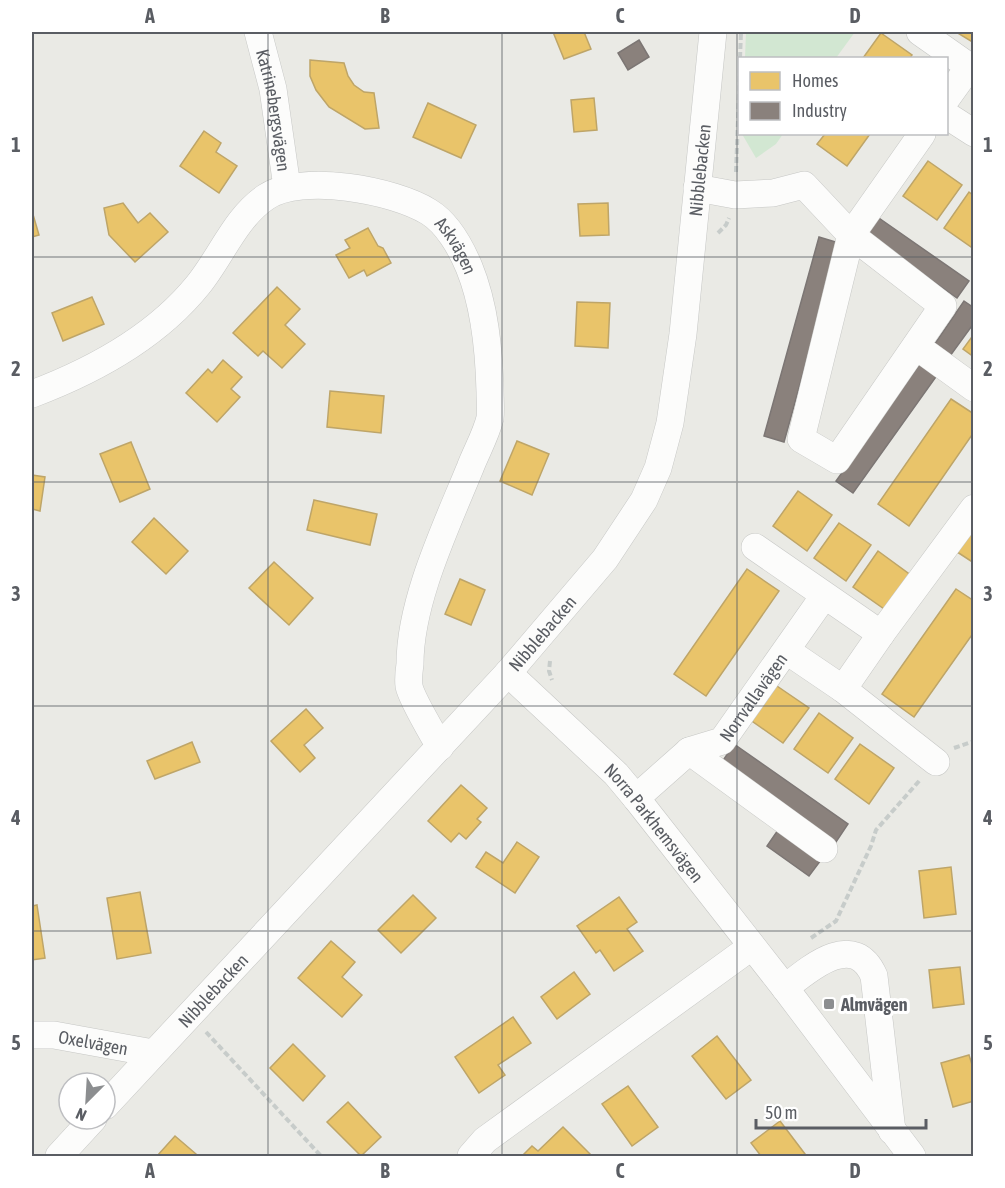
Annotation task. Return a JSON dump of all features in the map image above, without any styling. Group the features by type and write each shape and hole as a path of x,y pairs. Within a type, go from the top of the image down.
{"street":[{"name":"Katrinebergsvägen","path":"258,32 273,88 287,188"},
{"name":"Nibblebacken","path":"117,1093 508,673 604,559 644,500 658,468 670,423 678,368 713,32"},
{"path":"920,32 971,68 948,97"},
{"path":"948,116 974,133"},
{"path":"697,188 735,195 773,193 814,181 851,235 943,306 837,460 801,439 851,235 921,135"},
{"name":"Askvägen","path":"32,394 61,383 117,353 176,311 200,284 246,214 277,190 310,186 364,189 405,200 431,213 461,249 470,269 483,315 489,360 490,418 421,595 410,645 409,687 440,747"},
{"path":"916,345 974,387"},
{"path":"843,689 974,508"},
{"path":"755,547 881,634"},
{"name":"Norrvallavägen","path":"636,798 688,751 722,741 824,596"},
{"path":"787,651 843,689 936,762"},
{"name":"Norra Parkhemsvägen","path":"508,673 616,774 785,988 912,1156"},
{"path":"688,751 824,849"},
{"path":"471,1156 485,1140 752,946"},
{"path":"785,988 810,968 834,955 849,954 869,965 874,976 892,1132"},
{"name":"Oxelvägen","path":"32,1035 54,1035 153,1053"},
{"path":"59,1156 82,1131"}],"path":[{"path":"740,57 741,32"},
{"path":"714,238 726,225 734,205 738,119"},
{"path":"550,656 549,671 554,687"},
{"path":"808,940 836,921 871,846 876,830 936,762 956,747 974,741"},
{"path":"193,1012 206,1027 207,1033 321,1156"}],"green space":[{"path":"746,32 855,32 837,57 745,57"},
{"path":"743,135 782,135 776,144 756,158"}],"building: Homes":[{"path":"553,32 584,32 591,49 564,59"},
{"path":"956,32 974,32 974,43"},
{"path":"881,33 912,55 911,57 864,57"},
{"path":"310,60 344,63 354,85 364,92 374,93 379,128 365,129 329,107 316,90 310,76"},
{"path":"594,98 597,130 574,132 571,100"},
{"path":"428,103 476,125 461,158 413,137"},
{"path":"204,131 221,143 216,152 237,166 219,193 180,166"},
{"path":"824,135 869,135 847,166 817,144"},
{"path":"928,161 962,185 937,220 903,196"},
{"path":"969,192 974,196 974,249 944,228"},
{"path":"123,203 138,223 150,213 168,232 135,262 109,235 104,208"},
{"path":"608,203 609,235 580,236 578,204"},
{"path":"32,211 39,235 32,237"},
{"path":"368,228 391,263 367,276 364,270 349,278 336,255 350,248 345,240"},
{"path":"277,287 300,309 285,325 305,344 282,368 263,351 258,356 233,333"},
{"path":"92,297 104,324 63,341 52,313"},
{"path":"577,302 610,303 608,348 575,346"},
{"path":"974,334 974,357 963,349"},
{"path":"223,360 242,377 231,389 240,397 217,422 186,393 208,369 212,373"},
{"path":"330,391 384,396 381,433 327,427"},
{"path":"951,399 974,414 974,432 909,526 878,504"},
{"path":"517,441 549,454 532,495 500,481"},
{"path":"131,442 150,489 120,502 100,454"},
{"path":"32,475 45,477 40,511 32,509"},
{"path":"798,491 832,515 807,551 773,526"},
{"path":"314,500 377,514 370,545 307,530"},
{"path":"974,517 974,563 951,548"},
{"path":"154,518 188,551 166,574 132,542"},
{"path":"839,523 871,545 846,581 814,558"},
{"path":"878,551 912,576 887,611 853,587"},
{"path":"274,562 313,598 289,625 249,588"},
{"path":"747,569 779,591 706,696 674,674"},
{"path":"460,579 485,590 471,625 445,614"},
{"path":"956,589 974,601 974,632 914,717 882,694"},
{"path":"774,684 809,708 783,743 749,719"},
{"path":"306,709 323,728 304,745 315,758 300,772 271,741"},
{"path":"819,713 853,738 828,773 794,749"},
{"path":"192,742 200,762 155,779 147,761"},
{"path":"860,744 894,768 869,804 835,779"},
{"path":"461,785 487,808 477,819 481,822 466,839 459,833 451,842 428,821"},
{"path":"517,842 539,857 515,893 476,867 486,852 503,863"},
{"path":"951,867 956,914 924,918 919,871"},
{"path":"140,892 151,953 117,959 107,898"},
{"path":"413,895 436,918 401,953 378,930"},
{"path":"619,897 637,922 627,929 643,951 614,971 600,950 596,953 577,926"},
{"path":"37,905 45,958 32,960 32,906"},
{"path":"331,941 355,962 342,977 362,995 342,1017 298,978"},
{"path":"960,967 964,1004 933,1008 929,970"},
{"path":"574,972 590,994 557,1019 541,997"},
{"path":"513,1017 531,1043 498,1065 505,1075 479,1093 455,1057"},
{"path":"717,1036 751,1080 726,1099 692,1056"},
{"path":"293,1044 325,1076 303,1101 270,1068"},
{"path":"969,1055 974,1071 974,1101 953,1107 941,1063"},
{"path":"628,1086 658,1127 632,1146 602,1104"},
{"path":"348,1102 381,1137 361,1156 327,1122"},
{"path":"780,1121 805,1154 803,1156 761,1156 751,1143"},
{"path":"563,1127 592,1156 522,1156 532,1146 538,1151"},
{"path":"175,1136 196,1154 194,1156 157,1156"}],"building: Industry":[{"path":"639,40 649,57 628,70 618,53"},
{"path":"876,216 969,281 957,298 864,233"},
{"path":"819,237 839,243 784,442 764,436"},
{"path":"964,301 974,308 974,323 950,356 934,345"},
{"path":"921,362 938,374 853,493 836,481"},
{"path":"734,744 848,824 836,842 722,762"},
{"path":"778,830 821,860 809,876 767,846"}],"place":[{"name":"Almvägen","path":"829,1004"}]}
